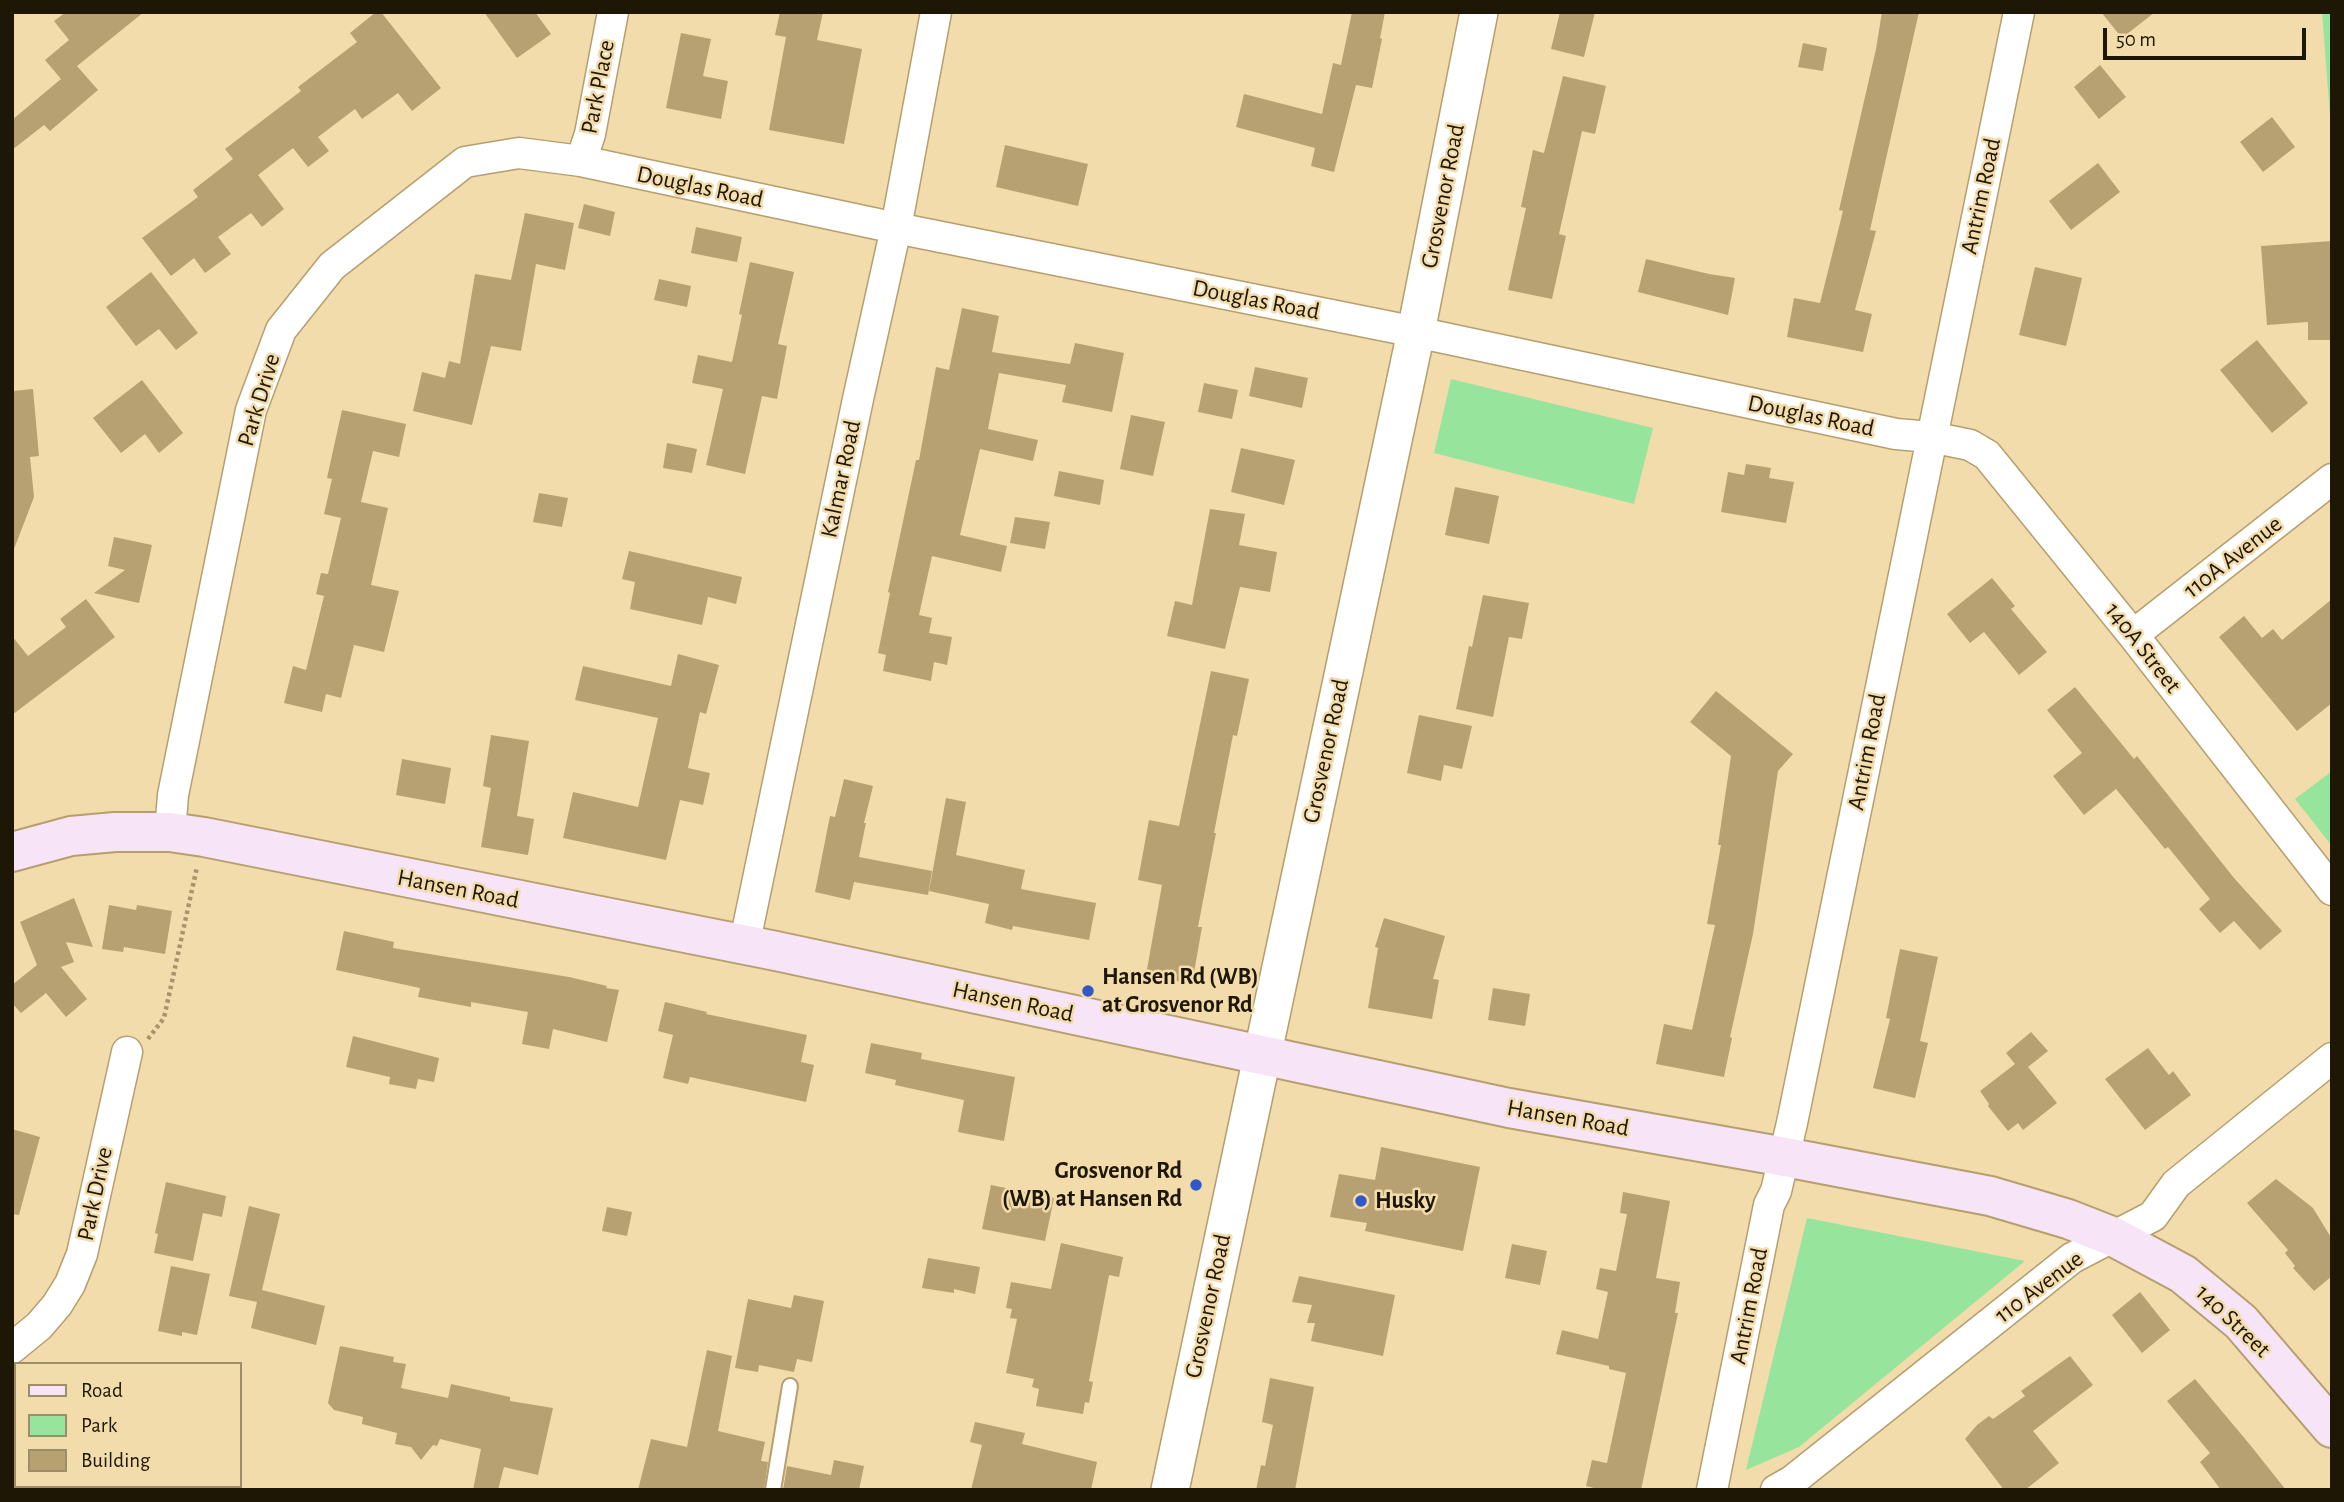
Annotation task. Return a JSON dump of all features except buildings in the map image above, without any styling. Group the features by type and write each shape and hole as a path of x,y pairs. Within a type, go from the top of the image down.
{"main road":[{"name":"Hansen Road","path":"12,852 71,836 115,832 187,835 744,946 1509,1108 1990,1196 2068,1219 2114,1237"},
{"name":"140 Street","path":"2114,1237 2183,1274 2241,1322 2332,1428"}],"street":[{"name":"Park Place","path":"581,162 590,134 613,12"},
{"name":"Kalmar Road","path":"744,946 896,228 936,12"},
{"name":"Grosvenor Road","path":"1170,1490 1416,332 1479,12"},
{"name":"Antrim Road","path":"1712,1490 1769,1205 1776,1191 1785,1157 2019,12"},
{"name":"Park Drive","path":"187,835 173,794 251,410 281,330 332,266 465,162 519,153 581,162"},
{"name":"Douglas Road","path":"581,162 1416,332 1896,435 1931,437"},
{"name":"140A Street","path":"1931,437 1970,445 1987,455 2133,635 2332,890"},
{"name":"110A Avenue","path":"2133,635 2332,479"},
{"name":"Park Drive","path":"12,1348 38,1326 57,1305 70,1284 82,1254 137,1046"},
{"name":"110 Avenue","path":"1789,1487 2073,1258 2153,1216 2176,1184 2332,1058"}],"lane":[{"path":"773,1490 790,1386"}],"path":[{"path":"137,1046 164,1018 187,835"}],"green space":[{"path":"2322,12 2332,12 2332,143"},
{"path":"1451,379 1653,428 1634,504 1434,453"},
{"path":"2332,771 2332,846 2295,799"},
{"path":"1807,1218 2025,1261 1799,1447 1746,1470"}],"place":[{"name":"Hansen Rd (WB) at Grosvenor Rd","path":"1088,991"},
{"name":"Grosvenor Rd (WB) at Hansen Rd","path":"1196,1185"},
{"name":"Husky","path":"1361,1201"}]}
